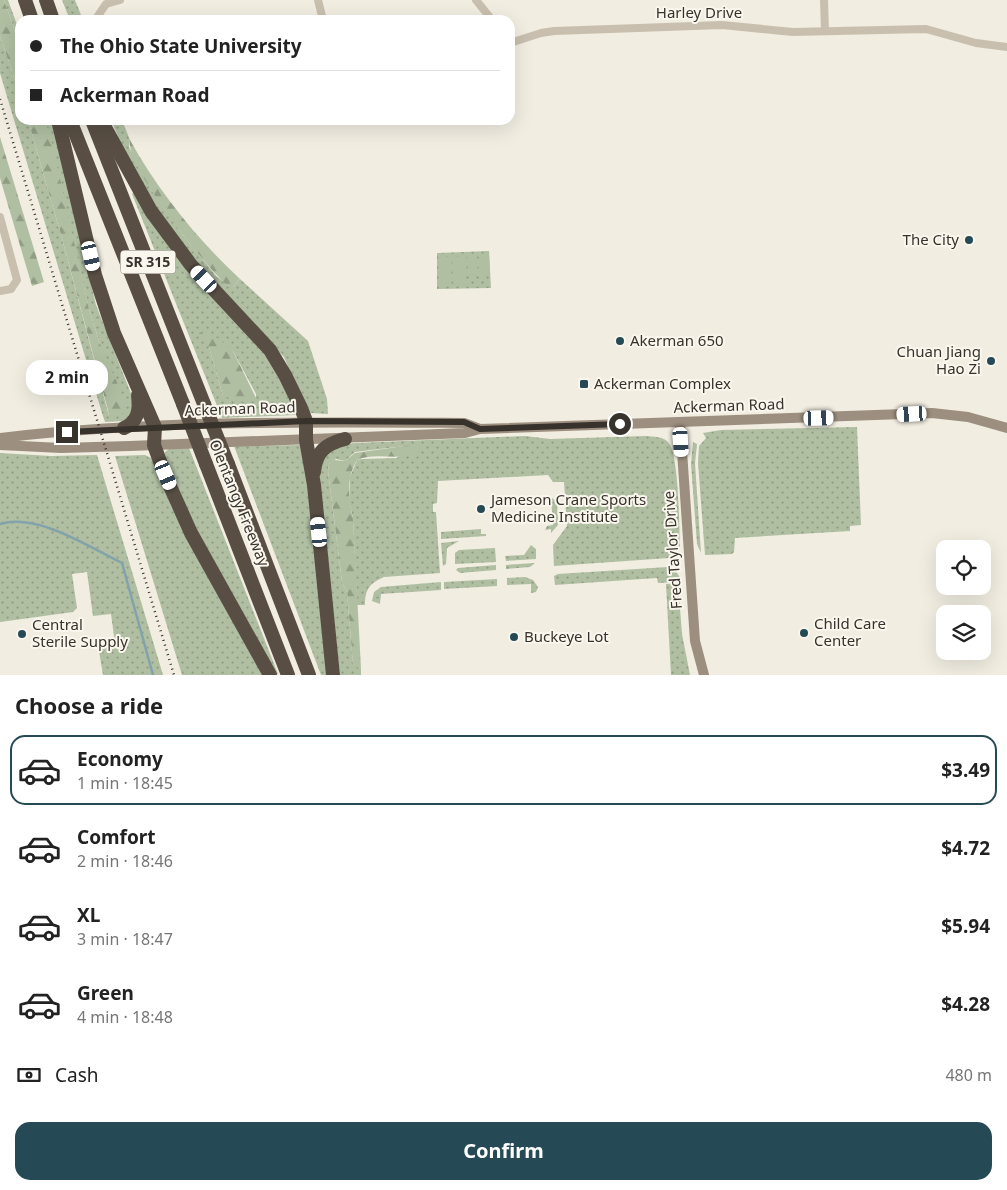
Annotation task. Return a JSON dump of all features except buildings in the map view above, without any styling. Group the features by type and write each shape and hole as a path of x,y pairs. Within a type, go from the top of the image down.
{"highway":[{"path":"24,0 30,15"},
{"path":"46,0 51,15"},
{"path":"59,125 95,275 114,333 155,427 154,445 191,533 270,675"},
{"name":"Olentangy Freeway","path":"72,125 288,675"},
{"name":"Olentangy Freeway","path":"94,125 309,675"},
{"path":"103,125 142,196 170,238 191,265 270,350 294,392 306,421 306,440 314,486 333,675"},
{"path":"124,428 130,426 138,412 136,387"},
{"path":"314,486 314,469 318,454 324,447 345,439"}],"main road":[{"name":"Ackerman Road","path":"0,445 61,448 345,439 465,433 480,429 932,413 968,417 1007,428"},
{"name":"Ackerman Road","path":"0,438 124,428 306,421 464,422 480,429"},
{"name":"Fred Taylor Drive","path":"680,422 693,627 695,648 704,675"}],"street":[{"path":"98,15 106,4 120,0"},
{"path":"318,0 322,15"},
{"path":"476,0 488,15"},
{"path":"824,0 825,31"},
{"name":"Harley Drive","path":"515,41 541,33 566,30 722,25 746,26 768,31 926,29 976,43 1007,47"},
{"path":"0,218 17,280 11,289 0,290"}],"green space":[{"path":"0,0 4,0 15,32 15,80 0,36"},
{"path":"4,0 8,0 15,19 15,32"},
{"path":"62,0 75,0 81,15 68,15"},
{"path":"0,36 15,80 15,123 0,73"},
{"path":"16,125 29,125 63,242 109,416 100,344 89,309 46,125 53,125 96,305 134,401 136,412 123,421 105,422"},
{"path":"29,125 47,125 52,143 89,309 100,344 127,405 125,412 114,418 109,414"},
{"path":"113,125 124,125 130,140 129,147 152,191 183,235 217,277 233,287 240,279 308,341 327,399 328,414 311,413 307,410 284,357 220,290 164,221 126,155"},
{"path":"0,137 44,282 32,286 0,178"},
{"path":"130,140 153,178 180,214 209,248 240,279 233,287 229,287 218,277 169,216 140,171 132,153"},
{"path":"135,192 272,363 296,413 295,415 222,418 132,194","holes":["209,347 233,351 256,394 256,398 223,396"]},
{"path":"489,251 491,288 437,289 437,253"},
{"path":"489,253 490,275 479,275 479,254"},
{"path":"467,254 477,254 478,275 468,275"},
{"path":"465,256 465,284 453,285 452,257"},
{"path":"438,257 450,257 451,285 439,285"},
{"path":"203,332 219,339 233,351 256,398 245,402 223,396 209,347 199,337 199,333"},
{"path":"857,427 861,525 850,526 850,531 735,538 734,552 732,554 705,555 698,463 699,446 706,438 703,433 721,430"},
{"path":"525,436 550,439 646,436 666,440 672,449 678,490 679,551 669,558 554,566 553,545 567,526 564,482 553,482 548,475 438,481 437,503 433,504 433,512 436,512 440,573 384,577 369,587 365,605 357,605 353,518 349,501 350,477 357,460 397,458 413,445 355,452 345,461 336,459 329,464 328,471 342,582 347,592 353,664 361,669 361,675 340,675 318,467 320,456 346,444 356,443"},
{"path":"693,442 697,444 695,463 701,553 697,544 691,464"},
{"path":"418,444 423,446 421,451 406,456 373,456 357,460 351,474 349,496 353,518 361,669 353,665 347,592 342,582 328,471 329,464 334,460 345,461 355,453"},
{"path":"302,445 305,447 327,675 321,675 234,446"},
{"path":"189,448 278,674 275,675 198,535 164,457 165,452 169,449"},
{"path":"0,453 51,456 97,455 163,675 103,675 98,645 115,643 111,614 93,616 87,572 72,574 77,608 73,612 0,622"},
{"path":"145,455 155,460 171,506 265,675 182,675 115,456"},
{"path":"551,497 557,502 558,525 551,533 551,529 545,530 547,526 553,525"},
{"path":"481,529 481,534 486,534 486,536 441,539 441,532"},
{"path":"459,541 447,548 446,564 443,566 441,543"},
{"path":"531,545 536,549 536,559 506,561 505,556 524,555"},
{"path":"495,548 496,562 455,564 455,553 459,550"},
{"path":"535,563 530,567 506,569 506,565"},
{"path":"496,565 496,570 460,573 456,570 458,568"},
{"path":"668,567 675,570 681,579 678,582 658,583 657,578 555,585 554,576 558,574"},
{"path":"525,577 533,580 538,587 536,592 531,593 531,584 507,585 507,578"},
{"path":"497,579 497,586 444,589 444,582"},
{"path":"441,582 441,590 381,594 380,604 372,601 374,592 381,587"},
{"path":"678,583 682,634 690,675 671,675 666,584"}],"waterway":[{"path":"0,524 15,522 46,527 78,540 122,563 153,675"}],"railway":[{"path":"0,99 174,675"}],"place":[{"name":"The City","path":"969,240"},
{"name":"Akerman 650","path":"620,341"},
{"name":"Chuan Jiang Hao Zi","path":"991,361"},
{"name":"Ackerman Complex","path":"584,384"},
{"name":"Jameson Crane Sports Medicine Institute","path":"481,509"},
{"name":"Child Care Center","path":"804,633"},
{"name":"Central Sterile Supply","path":"22,634"},
{"name":"Buckeye Lot","path":"514,637"}],"route":[{"path":"67,432 140,427 306,421 464,422 480,429 620,424"}]}
